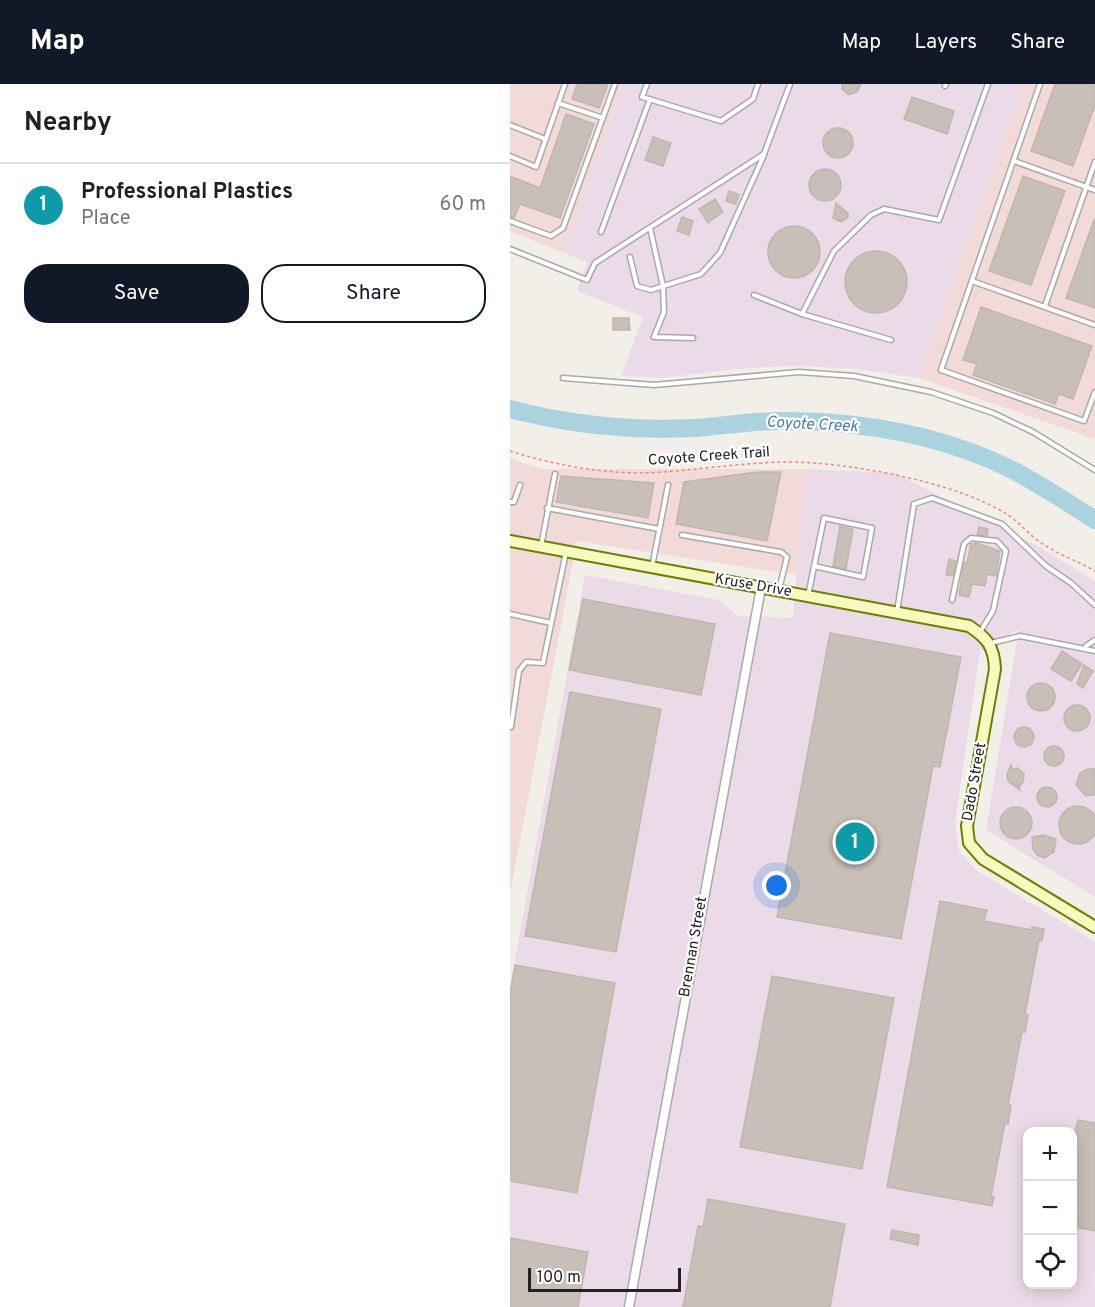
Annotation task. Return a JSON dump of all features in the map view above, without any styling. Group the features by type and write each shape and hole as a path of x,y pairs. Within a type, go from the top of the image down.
{"street":[{"name":"Kruse Drive","path":"510,542 969,626 990,643"},
{"name":"Brennan Street","path":"629,1307 761,588"},
{"name":"Dado Street","path":"990,643 995,653 995,669 967,826 969,843 983,859 1095,927"}],"lane":[{"path":"510,156 536,166 565,84"},
{"path":"510,221 545,235 551,236 559,232 567,220 615,84"},
{"path":"647,84 642,97 721,121 753,99 758,84"},
{"path":"630,256 638,286 651,290 701,274 720,253 764,154 790,84"},
{"path":"802,314 834,251 871,215 884,209 939,220 988,84"},
{"path":"1040,84 941,370 1084,421 1095,392"},
{"path":"601,231 650,99"},
{"path":"558,103 603,118"},
{"path":"510,125 545,139"},
{"path":"510,249 587,280 595,262 764,154"},
{"path":"1014,161 1095,190"},
{"path":"1045,306 1095,162"},
{"path":"650,228 663,286 664,312 654,337 693,338"},
{"path":"972,281 1095,325"},
{"path":"754,295 802,314 891,340"},
{"path":"563,378 654,384 799,372 854,376 931,392 993,413 1033,432 1095,470"},
{"path":"540,547 555,474"},
{"path":"510,502 514,502 520,485"},
{"path":"652,568 668,485"},
{"path":"897,613 914,504 932,498 1002,524 1046,566 1071,583 1095,605"},
{"path":"547,508 659,529"},
{"path":"808,596 814,566 824,518 872,528 863,577 814,566"},
{"path":"682,535 781,552 787,557 779,591"},
{"path":"952,600 964,544 971,538 997,541 1006,551 993,611 979,633"},
{"path":"511,727 519,671 525,662 543,663 566,552"},
{"path":"510,614 551,623"},
{"path":"990,643 1020,636 1085,647 1095,651"},
{"path":"1085,647 1095,640"}],"path":[{"name":"Coyote Creek Trail","path":"510,451 571,467 618,471 660,472 785,462 840,465 876,471 943,488 1008,514 1043,544 1095,571"}],"shaded area":[{"path":"510,84 623,84 564,253 510,231"},
{"path":"623,84 1023,84 919,378 858,369 799,366 748,368 662,378 621,376 643,317 577,291 587,262 564,253"},
{"path":"1023,84 1095,84 1095,439 919,378"},
{"path":"510,458 540,469 806,469 797,575 577,541 510,893"},
{"path":"806,469 895,473 1041,548 1095,581 1095,897 986,830 1019,629 980,651 955,823 959,851 976,870 1095,942 1095,1307 510,1307 510,987 585,575 719,600 738,616 793,618"}],"building":[{"path":"577,84 608,84 599,108 572,99"},
{"path":"842,84 861,84 857,92 849,95 842,89"},
{"path":"1055,84 1095,84 1095,105 1073,166 1031,151"},
{"path":"912,97 954,111 947,134 904,119"},
{"path":"566,114 594,124 560,218 520,204 514,218 510,217 510,176 540,188"},
{"path":"838,128 844,129 852,137 852,149 844,157 838,158 832,157 824,149 823,143 824,137 832,129"},
{"path":"653,137 671,143 663,166 645,160"},
{"path":"825,169 837,173 841,185 837,197 825,201 813,197 809,185 813,173"},
{"path":"1023,176 1065,191 1031,285 989,271"},
{"path":"729,191 739,195 736,204 726,201"},
{"path":"715,199 723,212 708,223 699,209"},
{"path":"836,203 848,213 848,217 841,222 833,218"},
{"path":"682,217 693,221 689,235 677,231"},
{"path":"1095,220 1095,308 1066,298"},
{"path":"794,226 804,228 812,234 818,242 820,252 818,262 812,270 804,276 794,278 784,276 776,270 770,262 768,252 770,242 776,234 784,228"},
{"path":"876,251 898,260 907,282 898,304 876,313 854,304 845,282 854,260"},
{"path":"981,307 1092,346 1073,399 1059,394 1055,404 973,375 977,364 963,360"},
{"path":"613,318 629,318 630,330 613,330"},
{"path":"757,472 781,472 767,541 676,524 684,482"},
{"path":"561,476 654,483 648,518 556,502"},
{"path":"840,526 853,529 846,569 833,566"},
{"path":"979,527 988,529 987,536 977,535"},
{"path":"976,543 1000,551 996,576 987,574 985,586 972,584 969,597 959,595 964,562 967,563 971,544"},
{"path":"949,559 956,561 953,576 946,575"},
{"path":"583,599 715,624 701,695 569,670"},
{"path":"830,633 961,657 940,767 933,766 901,939 777,917"},
{"path":"1062,651 1082,664 1071,681 1051,669"},
{"path":"1084,665 1093,671 1083,688 1077,684"},
{"path":"1041,683 1051,687 1055,697 1051,707 1041,711 1031,707 1027,697 1031,687"},
{"path":"570,692 661,709 616,952 525,936"},
{"path":"1077,705 1086,709 1090,718 1086,727 1077,731 1068,727 1064,718 1068,709"},
{"path":"1024,727 1031,730 1034,737 1031,744 1024,747 1017,744 1014,737 1017,730"},
{"path":"1054,746 1061,749 1064,756 1061,763 1054,766 1047,763 1044,756 1047,749"},
{"path":"1011,765 1012,769 1018,768 1024,774 1023,782 1020,786 1018,784 1020,790 1008,781 1007,774"},
{"path":"1088,769 1095,769 1095,795 1086,796 1076,785 1080,773"},
{"path":"1047,787 1054,790 1057,797 1054,804 1047,807 1040,804 1037,797 1040,790"},
{"path":"1078,806 1091,812 1097,825 1091,838 1078,844 1065,838 1059,825 1065,812"},
{"path":"1016,807 1027,812 1032,823 1027,834 1016,839 1005,834 1000,823 1005,812"},
{"path":"1043,835 1056,839 1054,852 1044,858 1037,855 1033,849 1032,837"},
{"path":"940,901 987,910 984,921 1032,930 1032,927 1044,929 1042,941 1039,940 1025,1014 1028,1015 1025,1032 1022,1032 1008,1105 1011,1105 1008,1124 1005,1123 991,1196 994,1197 992,1206 887,1187"},
{"path":"515,965 615,983 577,1193 510,1181 510,994"},
{"path":"772,976 894,998 862,1169 740,1147"},
{"path":"1078,1120 1095,1123 1095,1231 1077,1228"},
{"path":"708,1199 845,1224 830,1307 683,1307 698,1226 703,1227"},
{"path":"892,1230 919,1235 918,1245 890,1239"},
{"path":"510,1238 588,1252 578,1307 510,1307"}],"waterway":[{"name":"Coyote Creek","path":"510,409 579,423 625,428 694,428 780,421 811,421 873,427 935,441 994,461 1031,480 1095,520"}],"place":[{"name":"Professional Plastics","path":"855,842"}]}
